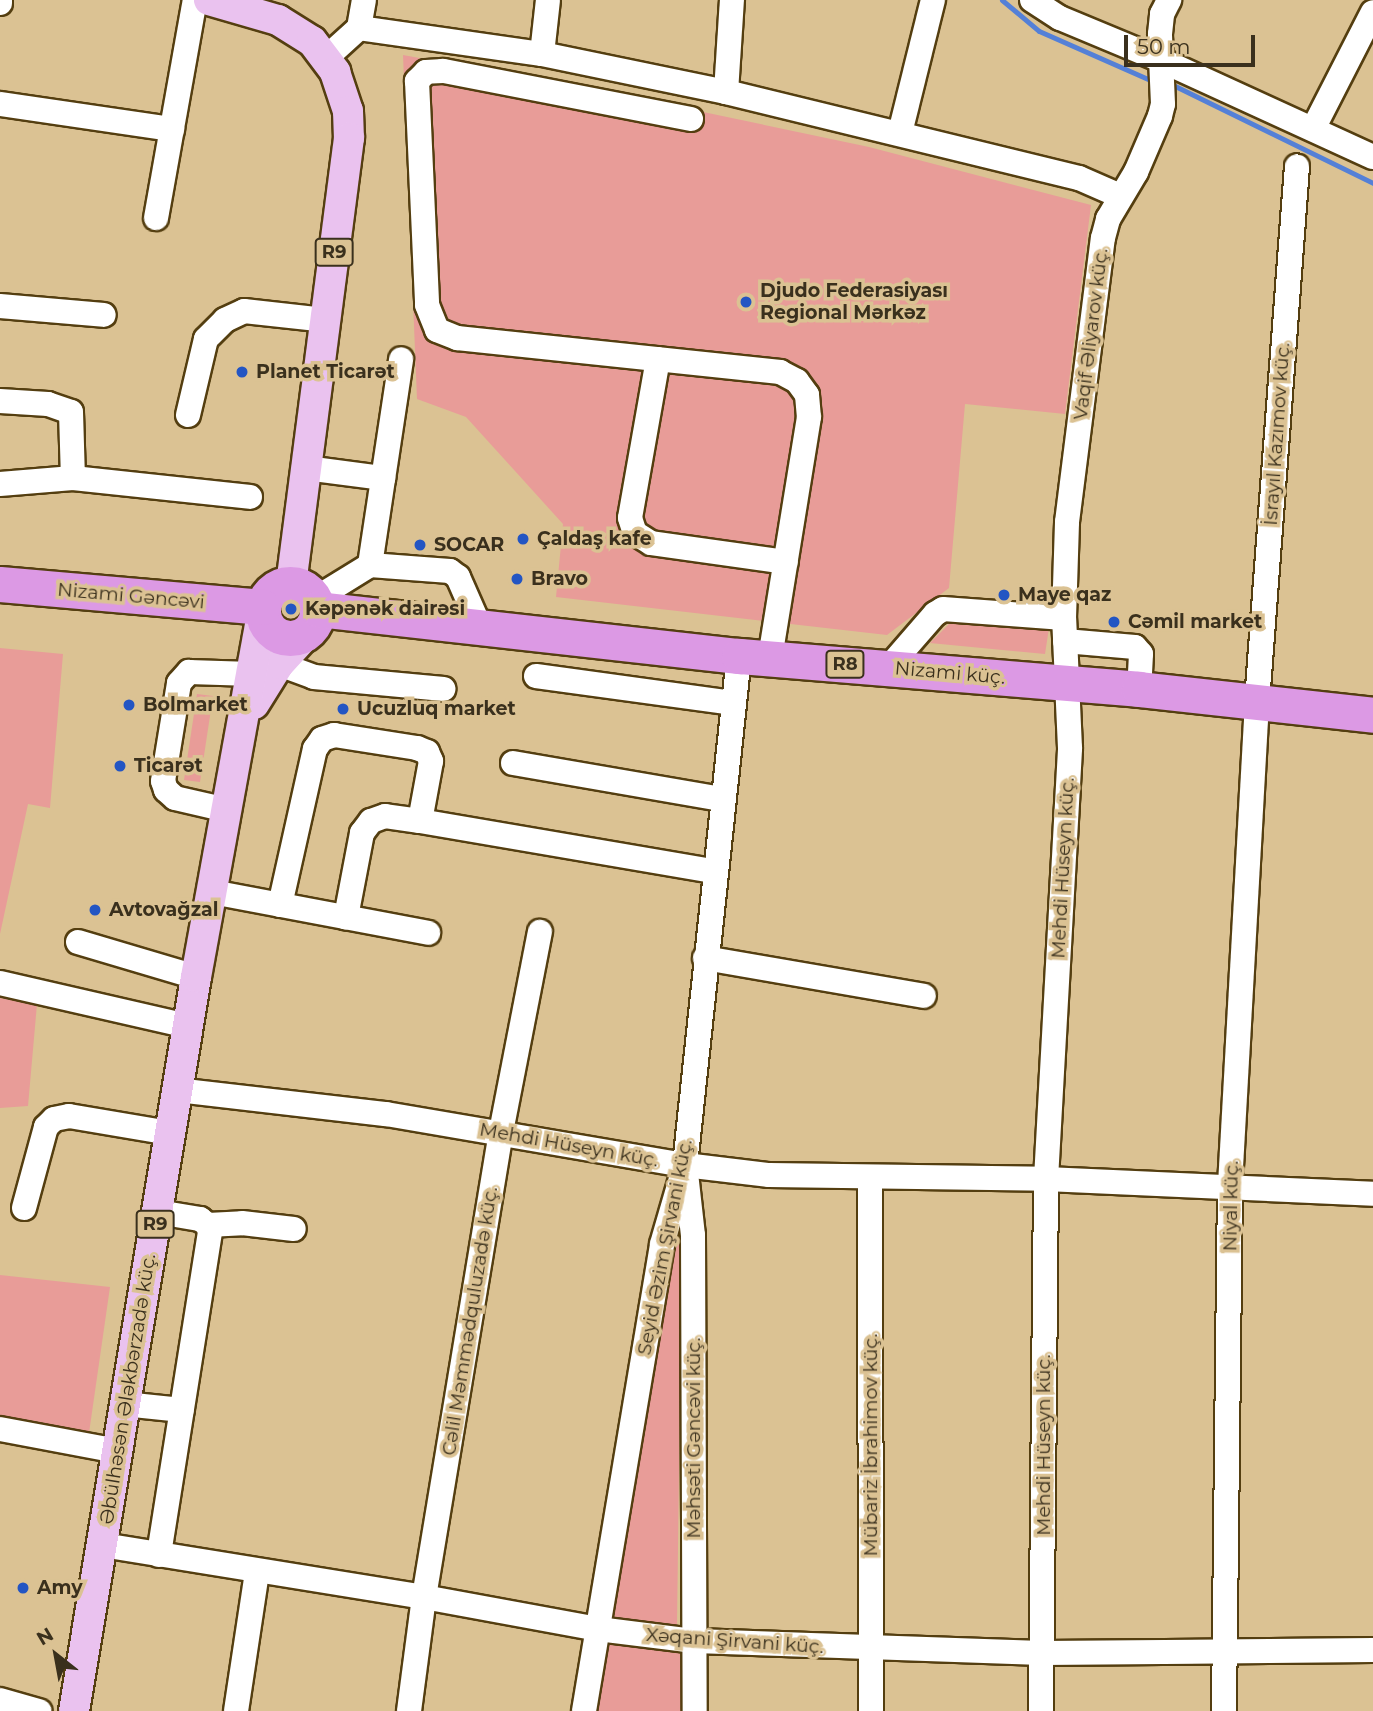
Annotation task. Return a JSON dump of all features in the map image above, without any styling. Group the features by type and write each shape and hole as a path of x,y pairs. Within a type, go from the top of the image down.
{"highway":[{"name":"Nizami Gəncəvi","path":"0,584 263,607"},
{"path":"263,607 272,590 309,605"},
{"name":"Nizami küç.","path":"263,607 268,626 284,638 304,635 309,605 755,657 1139,689 1373,715"}],"main road":[{"name":"R9","path":"209,0 251,5 296,30 327,57 343,89 349,138 306,468 309,605"},
{"name":"Əbülhəsən Ələkbərzadə küç.","path":"74,1711 196,977 242,737 265,669 309,605"},
{"path":"263,607 265,669"}],"street":[{"path":"156,218 195,0"},
{"path":"327,57 359,28 364,0"},
{"path":"542,54 548,0"},
{"path":"726,92 732,0"},
{"path":"900,133 933,0"},
{"path":"1032,0 1060,18 1161,60 1373,157"},
{"name":"Vaqif Əliyarov küç.","path":"1067,683 1067,522 1103,238 1108,219 1152,140 1160,116 1163,104 1160,34 1162,14 1169,0"},
{"path":"1313,129 1373,12"},
{"path":"359,28 542,54 726,92 1079,178 1120,196"},
{"name":"Seyid Əzim Şirvani küç.","path":"584,1711 662,1244 685,1165 732,703 755,657 786,562 810,417 807,395 797,381 780,372 457,338 437,330 426,305 417,81 426,72 443,71 691,119"},
{"path":"0,104 172,129"},
{"name":"İsrayıl Kazımov küç.","path":"1257,702 1297,166"},
{"path":"0,306 104,315"},
{"path":"188,415 206,339 225,320 244,311 325,320"},
{"path":"370,565 401,359"},
{"path":"658,359 630,518 635,533 651,543 786,562"},
{"path":"0,401 48,404 71,412 73,478"},
{"path":"306,468 383,478"},
{"path":"0,484 73,478 250,497"},
{"path":"309,605 370,565 450,571 458,577 480,627"},
{"path":"888,668 935,614 943,609 1065,629 1135,647 1141,654 1139,689"},
{"path":"227,810 175,798 166,790 163,781 179,682 189,671 265,669 314,677 443,689"},
{"path":"537,676 732,703"},
{"name":"Mehdi Hüseyn küç.","path":"1041,1711 1046,1178 1070,748 1067,683"},
{"name":"Niyal küç.","path":"1224,1711 1230,1185 1257,702"},
{"path":"280,905 314,749 322,739 334,735 417,748 427,752 431,761 420,821"},
{"path":"513,762 722,799"},
{"path":"346,917 362,833 371,821 385,816 714,871"},
{"path":"212,892 428,933"},
{"name":"Cəlil Məmmədquluzadə küç.","path":"409,1711 424,1597 501,1132 540,932"},
{"path":"78,942 196,977"},
{"path":"705,958 924,996"},
{"path":"0,983 188,1026"},
{"name":"Mehdi Hüseyn küç.","path":"177,1090 386,1114 685,1165 769,1175 1046,1178 1373,1194"},
{"path":"24,1208 46,1127 54,1119 69,1115 170,1133"},
{"name":"Məhsəti Gəncəvi küç.","path":"685,1165 693,1235 695,1711"},
{"name":"Mübariz İbrahimov küç.","path":"870,1178 871,1711"},
{"path":"158,1212 200,1219 208,1225 210,1232 159,1555"},
{"path":"208,1225 242,1223 294,1229"},
{"path":"124,1404 182,1410"},
{"path":"0,1429 117,1451"},
{"name":"Xəqani Şirvani küç.","path":"103,1545 424,1597 598,1629 695,1641 872,1650 1042,1653 1224,1654 1373,1650"},
{"path":"236,1711 257,1572"},
{"path":"0,1700 38,1711"}],"shaded area":[{"name":"Djudo Federasiyası Regional Mərkəz","path":"403,55 646,100 869,147 1091,205 1065,414 965,404 949,588 887,635 556,597 563,524 466,417 417,399"},
{"path":"953,620 1049,628 1045,654 930,643"},
{"path":"0,648 63,654 50,808 28,804 0,934"},
{"path":"197,694 213,696 200,782 184,780"},
{"path":"0,998 37,1004 28,1106 0,1108"},
{"path":"675,1231 682,1232 677,1626 611,1619"},
{"path":"0,1275 110,1287 89,1433 0,1418"},
{"path":"608,1643 682,1651 684,1711 597,1711"}],"waterway":[{"path":"1002,0 1039,31 1148,79"},
{"path":"1173,85 1373,183"}],"place":[{"name":"Djudo Federasiyası Regional Mərkəz","path":"746,302"},
{"name":"Planet Ticarət","path":"242,372"},
{"name":"Çaldaş kafe","path":"523,539"},
{"name":"SOCAR","path":"420,545"},
{"name":"Bravo","path":"517,579"},
{"name":"Maye qaz","path":"1004,595"},
{"name":"Kəpənək dairəsi","path":"291,609"},
{"name":"Cəmil market","path":"1114,622"},
{"name":"Bolmarket","path":"129,705"},
{"name":"Ucuzluq market","path":"343,709"},
{"name":"Ticarət","path":"120,766"},
{"name":"Avtovağzal","path":"95,910"},
{"name":"Amy","path":"23,1588"}]}
